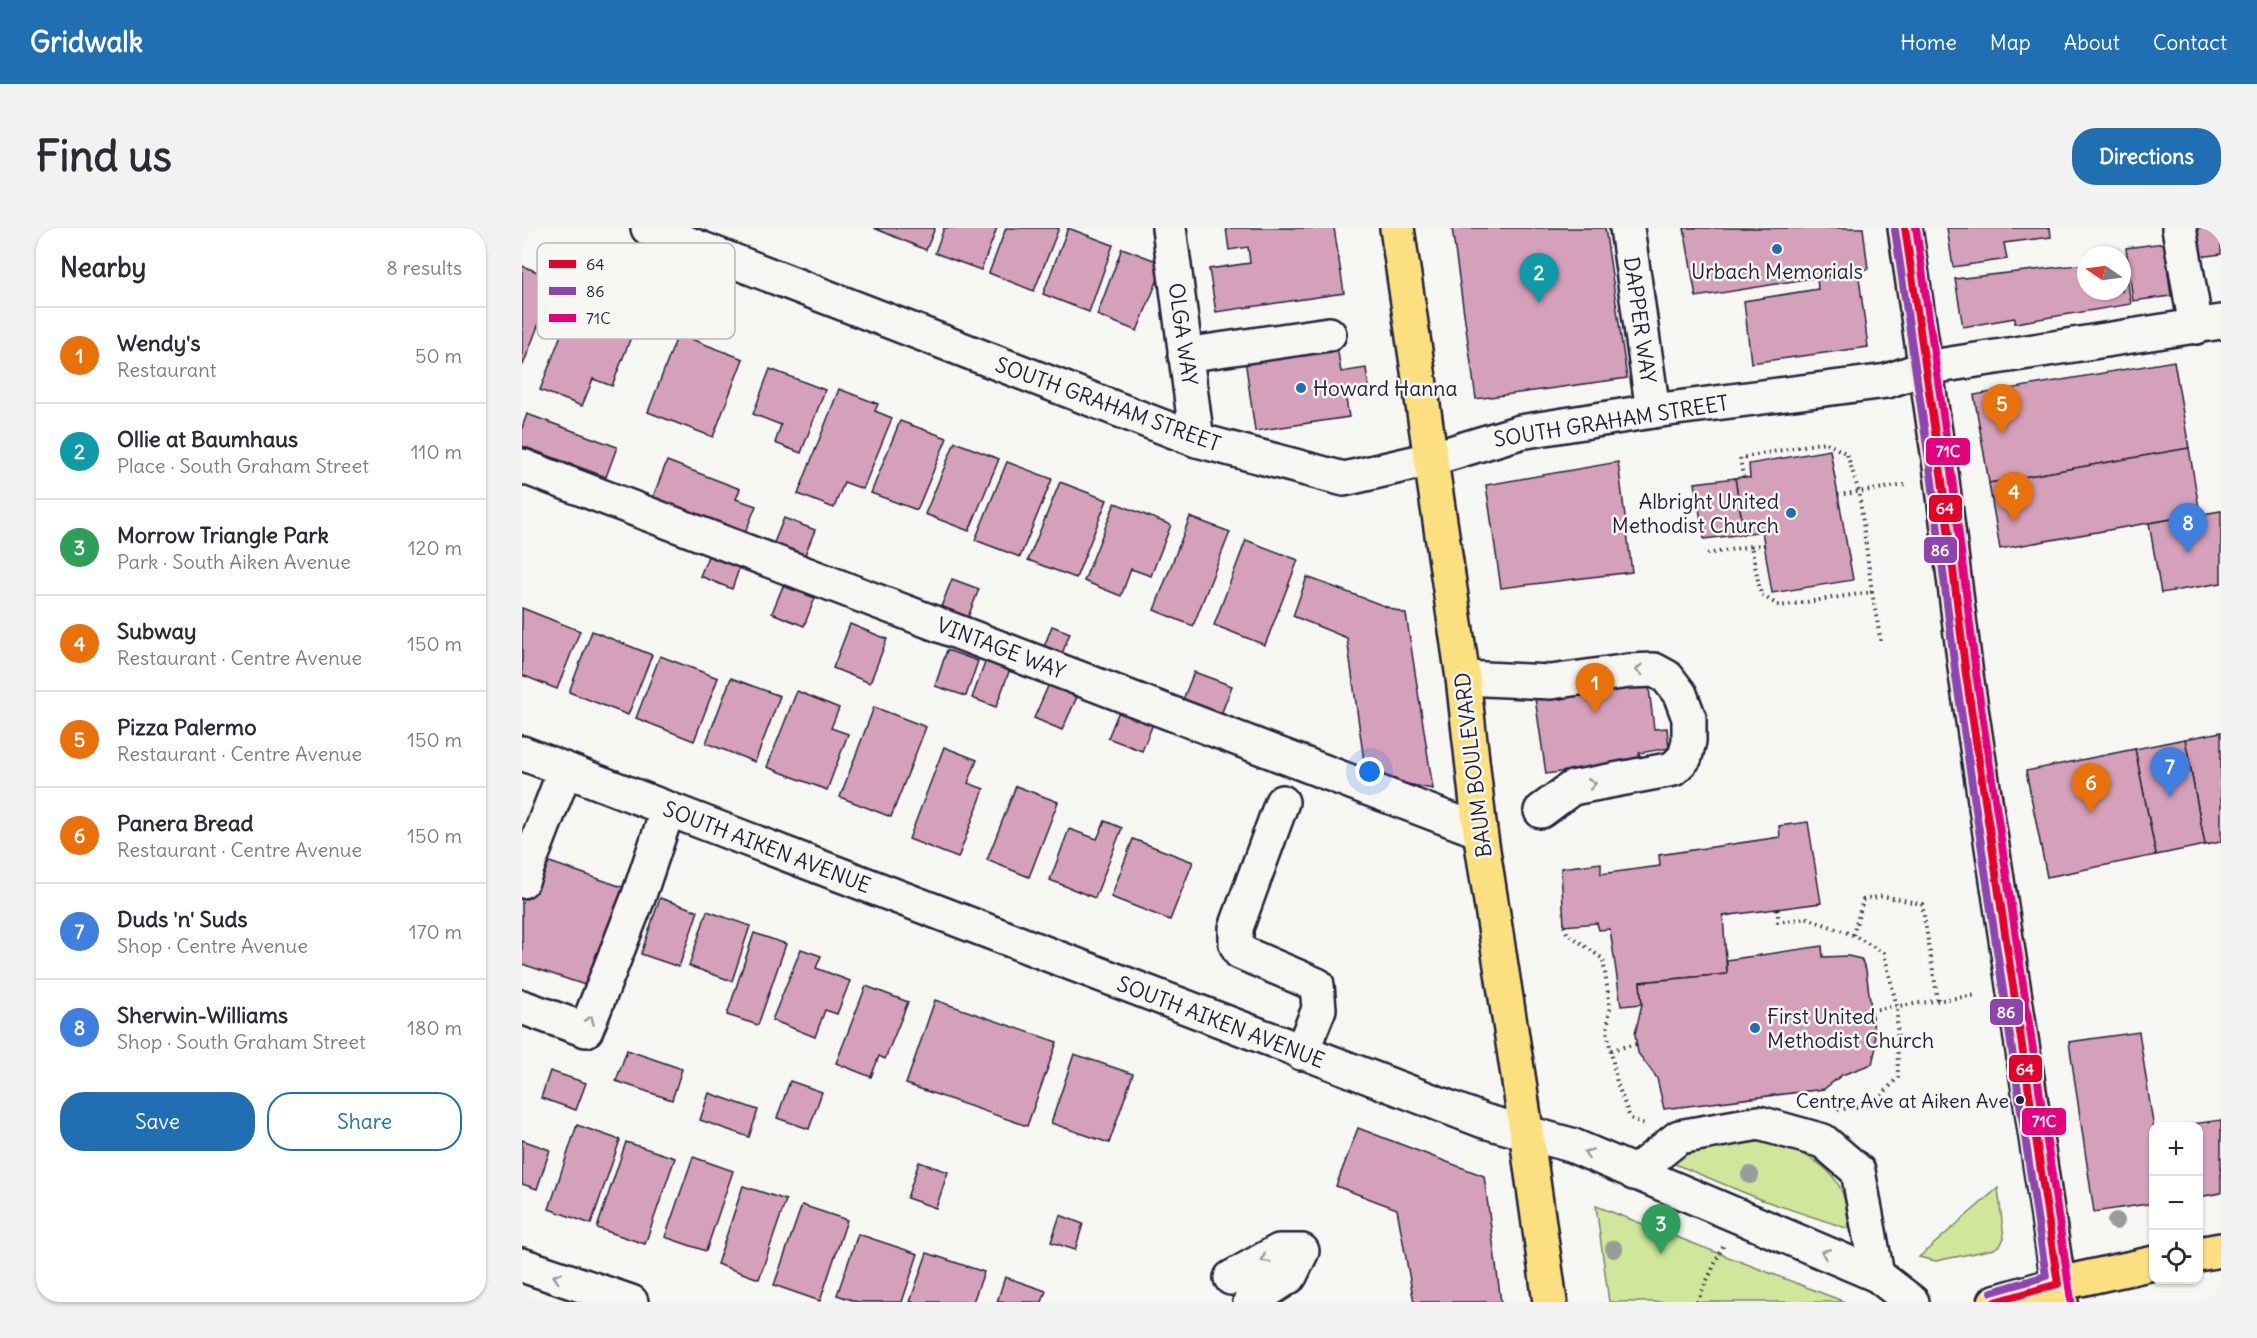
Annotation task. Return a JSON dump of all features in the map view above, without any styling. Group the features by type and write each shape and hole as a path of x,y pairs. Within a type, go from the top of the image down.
{"main road":[{"name":"BAUM BOULEVARD","path":"1397,228 1463,678 1480,831 1550,1302"},
{"path":"1905,228 1942,480 1966,675 2059,1293"},
{"path":"2203,1253 2221,1250"},
{"path":"1995,1302 2059,1293 2149,1265"}],"street":[{"name":"SOUTH GRAHAM STREET","path":"648,228 687,243"},
{"name":"OLGA WAY","path":"1169,228 1197,440"},
{"name":"DAPPER WAY","path":"1627,228 1653,411"},
{"path":"2179,228 2208,324"},
{"name":"SOUTH GRAHAM STREET","path":"735,262 1197,440 1344,478 1431,459 1520,432 1653,411 1887,381 1925,368 2208,324"},
{"path":"1185,355 1329,334"},
{"name":"VINTAGE WAY","path":"522,466 1480,831"},
{"path":"1463,678 1551,682 1629,670 1654,670 1667,677 1680,694 1689,718 1689,741 1685,757 1673,769 1572,788 1541,811"},
{"name":"SOUTH AIKEN AVENUE","path":"522,753 1301,1053 1484,1121 1571,1145 1877,1275 1912,1302"},
{"path":"522,881 565,770"},
{"path":"1282,802 1236,928 1236,944 1240,952 1317,985 1319,1009 1301,1053"},
{"path":"522,1007 586,1030 638,898 668,809"},
{"path":"1634,1173 1679,1137 1759,1124 1823,1142 1858,1171 1877,1275"},
{"path":"522,1265 631,1302"}],"path":[{"path":"1743,477 1740,458 1825,442 1847,454 1859,492 1881,643"},
{"path":"1838,495 1905,485"},
{"path":"1707,554 1764,545"},
{"path":"1751,546 1761,595 1780,606 1872,592"},
{"path":"1853,935 1863,900 1883,896 1922,904 1938,1001"},
{"path":"1778,909 1778,922 1807,918 1853,935 1884,953 1897,1007 1898,1077 1874,1104 1828,1112"},
{"path":"1564,926 1567,933 1603,959 1610,1007 1607,1031 1617,1083 1630,1118 1679,1137"},
{"path":"1871,1010 1977,994"},
{"path":"1611,1050 1637,1044"},
{"path":"1697,1302 1723,1245"}],"green space":[{"path":"1748,1141 1789,1149 1815,1161 1826,1170 1842,1192 1849,1229 1762,1200 1670,1162 1698,1149"},
{"path":"1998,1188 2004,1238 2001,1244 1994,1249 1936,1261 1919,1257"},
{"path":"1596,1206 1845,1302 1609,1302"}],"building":[{"path":"874,228 935,228 926,250"},
{"path":"944,228 997,228 981,270 935,253"},
{"path":"1006,228 1059,228 1034,291 989,273"},
{"path":"1068,228 1113,245 1089,312 1043,294"},
{"path":"1226,228 1334,228 1344,293 1216,312 1209,269 1250,263 1248,247 1229,250"},
{"path":"1452,228 1605,228 1627,378 1476,399"},
{"name":"Urbach Memorials","path":"1684,228 1863,228 1868,269 1696,297"},
{"path":"1947,228 2050,228 2051,237 2004,243 2007,259 1953,267"},
{"path":"2195,228 2221,228 2221,254 2199,257"},
{"path":"2164,243 2171,296 2133,301 2131,247"},
{"path":"1122,248 1164,264 1137,331 1097,315"},
{"path":"2077,265 2077,300 2130,300 2131,304 2015,323 2015,318 1963,327 1955,279"},
{"path":"522,266 537,272 537,329 522,364"},
{"path":"1858,270 1868,347 1751,363 1744,301 1818,289 1817,278"},
{"path":"559,339 630,339 612,386 593,379 582,406 540,390"},
{"path":"676,339 691,339 743,359 713,437 648,412"},
{"path":"1337,346 1341,372 1366,368 1369,390 1345,393 1349,417 1255,431 1245,359"},
{"path":"2174,361 2189,448 1989,483 1974,395"},
{"path":"770,369 825,390 801,453 775,443 781,425 753,414"},
{"path":"839,389 878,404 875,411 892,418 863,489 844,482 834,508 798,494"},
{"path":"527,414 617,447 606,477 522,446 522,428"},
{"path":"900,421 947,438 917,510 871,493"},
{"path":"955,442 999,459 969,531 925,514"},
{"path":"2189,448 2200,514 2000,549 1989,483"},
{"name":"Albright United Methodist Church","path":"1830,450 1853,580 1772,593 1762,531 1744,534 1735,478 1750,478 1749,464"},
{"path":"667,461 740,489 736,499 756,506 743,538 651,502"},
{"path":"1007,462 1052,479 1020,557 975,540"},
{"path":"1618,462 1632,572 1501,588 1486,485"},
{"path":"1735,478 1744,534 1704,539 1695,483"},
{"path":"1060,482 1107,500 1076,578 1028,560"},
{"path":"1115,503 1171,525 1151,576 1131,569 1121,596 1084,581"},
{"path":"2221,511 2221,583 2161,593 2149,523"},
{"path":"1190,517 1230,532 1193,626 1154,610"},
{"path":"784,518 815,530 802,562 771,550"},
{"path":"1246,540 1298,560 1265,645 1214,625"},
{"path":"709,554 740,566 732,589 700,576"},
{"path":"1307,577 1406,614 1433,789 1366,776 1347,638 1293,616"},
{"path":"952,579 979,589 966,622 939,612"},
{"path":"783,586 815,598 804,626 772,613"},
{"path":"522,608 580,631 557,689 522,675"},
{"path":"850,624 887,639 870,683 833,668"},
{"path":"1052,626 1070,633 1060,659 1042,652"},
{"path":"592,631 652,655 628,715 569,692"},
{"path":"947,650 978,661 966,696 935,686"},
{"path":"660,656 718,678 694,741 636,718"},
{"path":"986,660 1010,669 996,707 972,698"},
{"path":"1194,672 1232,686 1220,717 1182,702"},
{"path":"731,678 780,696 755,762 706,743"},
{"path":"1648,680 1654,729 1667,728 1669,748 1639,753 1640,761 1546,774 1535,698"},
{"path":"1049,684 1077,697 1062,730 1034,718"},
{"path":"797,691 839,708 831,728 848,734 827,790 767,767"},
{"path":"874,707 926,727 891,817 840,797"},
{"path":"1119,711 1153,724 1142,751 1108,738"},
{"path":"2221,732 2221,842 2205,845 2185,739"},
{"path":"2185,739 2205,845 2156,855 2135,749"},
{"path":"944,747 977,760 968,783 984,789 958,858 909,839"},
{"path":"2135,749 2156,855 2047,877 2026,771"},
{"path":"1016,786 1058,802 1029,877 987,860"},
{"path":"1105,821 1122,828 1095,898 1050,880 1069,829 1097,839"},
{"path":"1808,822 1821,903 1723,916 1727,974 1640,982 1642,1004 1621,1006 1610,929 1599,930 1597,923 1564,926 1561,868 1601,863 1601,874 1660,866 1659,855 1780,837 1779,826"},
{"path":"1133,839 1193,862 1170,920 1111,897"},
{"path":"535,857 628,889 594,988 522,964 522,895"},
{"path":"660,898 698,911 679,967 641,954"},
{"path":"707,911 750,926 732,981 689,966"},
{"path":"754,933 786,944 758,1025 727,1015"},
{"name":"First United Methodist Church","path":"1822,946 1823,957 1848,956 1861,959 1866,970 1876,1047 1872,1064 1842,1075 1824,1089 1664,1109 1657,1078 1638,1053 1635,1034 1642,1004 1640,982 1727,974 1727,960"},
{"path":"801,949 821,956 816,968 850,981 837,1014 825,1010 815,1037 772,1020"},
{"path":"866,986 908,1002 885,1059 879,1056 871,1077 836,1063"},
{"path":"935,1000 1057,1042 1027,1126 906,1084"},
{"path":"2139,1032 2153,1122 2149,1122 2149,1204 2094,1212 2069,1042"},
{"path":"627,1050 682,1069 672,1100 616,1081"},
{"path":"1074,1054 1133,1074 1109,1143 1051,1123"},
{"path":"550,1071 586,1083 576,1110 541,1098"},
{"path":"790,1081 822,1092 809,1129 777,1118"},
{"path":"709,1093 758,1110 749,1137 700,1120"},
{"path":"2221,1120 2221,1193 2203,1196 2203,1176 2203,1123"},
{"path":"577,1125 620,1140 591,1224 549,1209"},
{"path":"1358,1128 1484,1176 1501,1302 1414,1302 1397,1209 1336,1186"},
{"path":"522,1140 550,1150 537,1189 522,1184"},
{"path":"626,1142 675,1158 645,1244 597,1228"},
{"path":"693,1157 733,1171 706,1251 665,1237"},
{"path":"919,1162 948,1172 936,1208 907,1198"},
{"path":"743,1186 786,1200 759,1279 717,1264"},
{"path":"802,1205 847,1220 820,1301 774,1285"},
{"path":"1060,1215 1083,1224 1075,1250 1051,1242"},
{"path":"858,1234 918,1254 902,1302 858,1302 837,1295"},
{"path":"927,1253 984,1272 973,1302 910,1302"},
{"path":"1005,1277 1046,1291 1042,1302 997,1302"}],"transit line":[{"name":"64","path":"1905,228 1942,480 1966,675 2058,1284 1995,1302"},
{"name":"71C","path":"1916,228 1952,478 1976,674 2071,1300"},
{"name":"86","path":"1895,230 1932,481 1956,677 2046,1276 1992,1292"}],"place":[{"name":"Urbach Memorials","path":"1777,249"},
{"name":"Ollie at Baumhaus","path":"1539,303"},
{"name":"Howard Hanna","path":"1301,388"},
{"name":"Pizza Palermo","path":"2002,434"},
{"name":"Albright United Methodist Church","path":"1791,513"},
{"name":"Subway","path":"2014,522"},
{"name":"Sherwin-Williams","path":"2188,553"},
{"name":"Wendy's","path":"1595,713"},
{"name":"Duds 'n' Suds","path":"2170,797"},
{"name":"Panera Bread","path":"2091,813"},
{"name":"First United Methodist Church","path":"1755,1028"},
{"name":"Centre Ave at Aiken Ave","path":"2020,1100"},
{"name":"Morrow Triangle Park","path":"1661,1254"}]}
